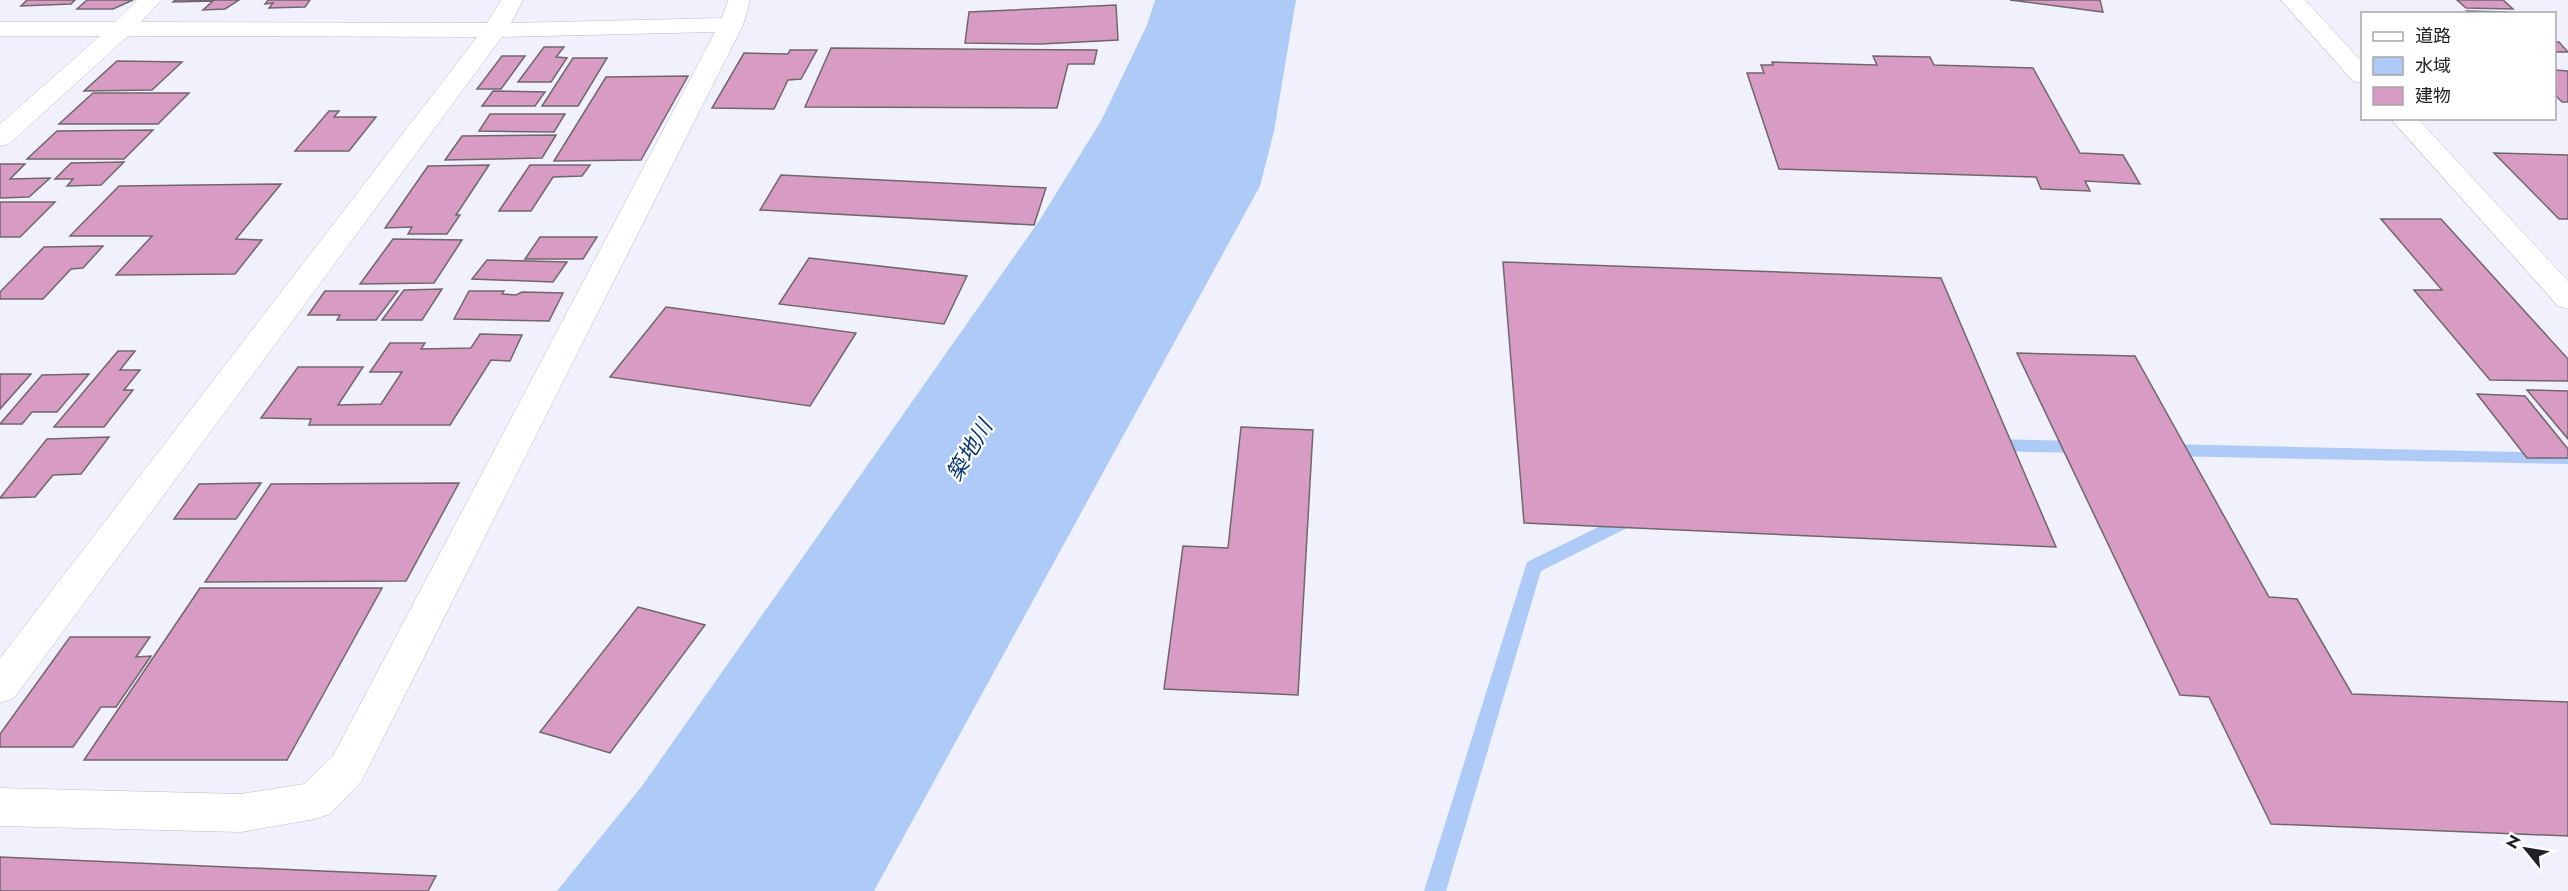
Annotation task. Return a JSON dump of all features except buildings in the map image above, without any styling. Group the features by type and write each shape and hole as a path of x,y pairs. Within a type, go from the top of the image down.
{"street":[{"path":"0,138 121,30 150,0"},
{"path":"0,687 495,30 512,0"},
{"path":"2292,0 2361,75"},
{"path":"0,29 495,30 735,12"},
{"path":"0,807 241,813 315,801 347,769 735,12"},
{"path":"2404,120 2568,299"}],"water":[{"name":"築地川","path":"1155,0 1296,0 1274,131 1260,186 874,891 557,891 642,786 1039,221 1101,121 1147,25"}],"waterway":[{"path":"1992,445 2083,447"},
{"path":"2166,450 2564,459"},
{"path":"1435,891 1533,567 1633,517"}]}
